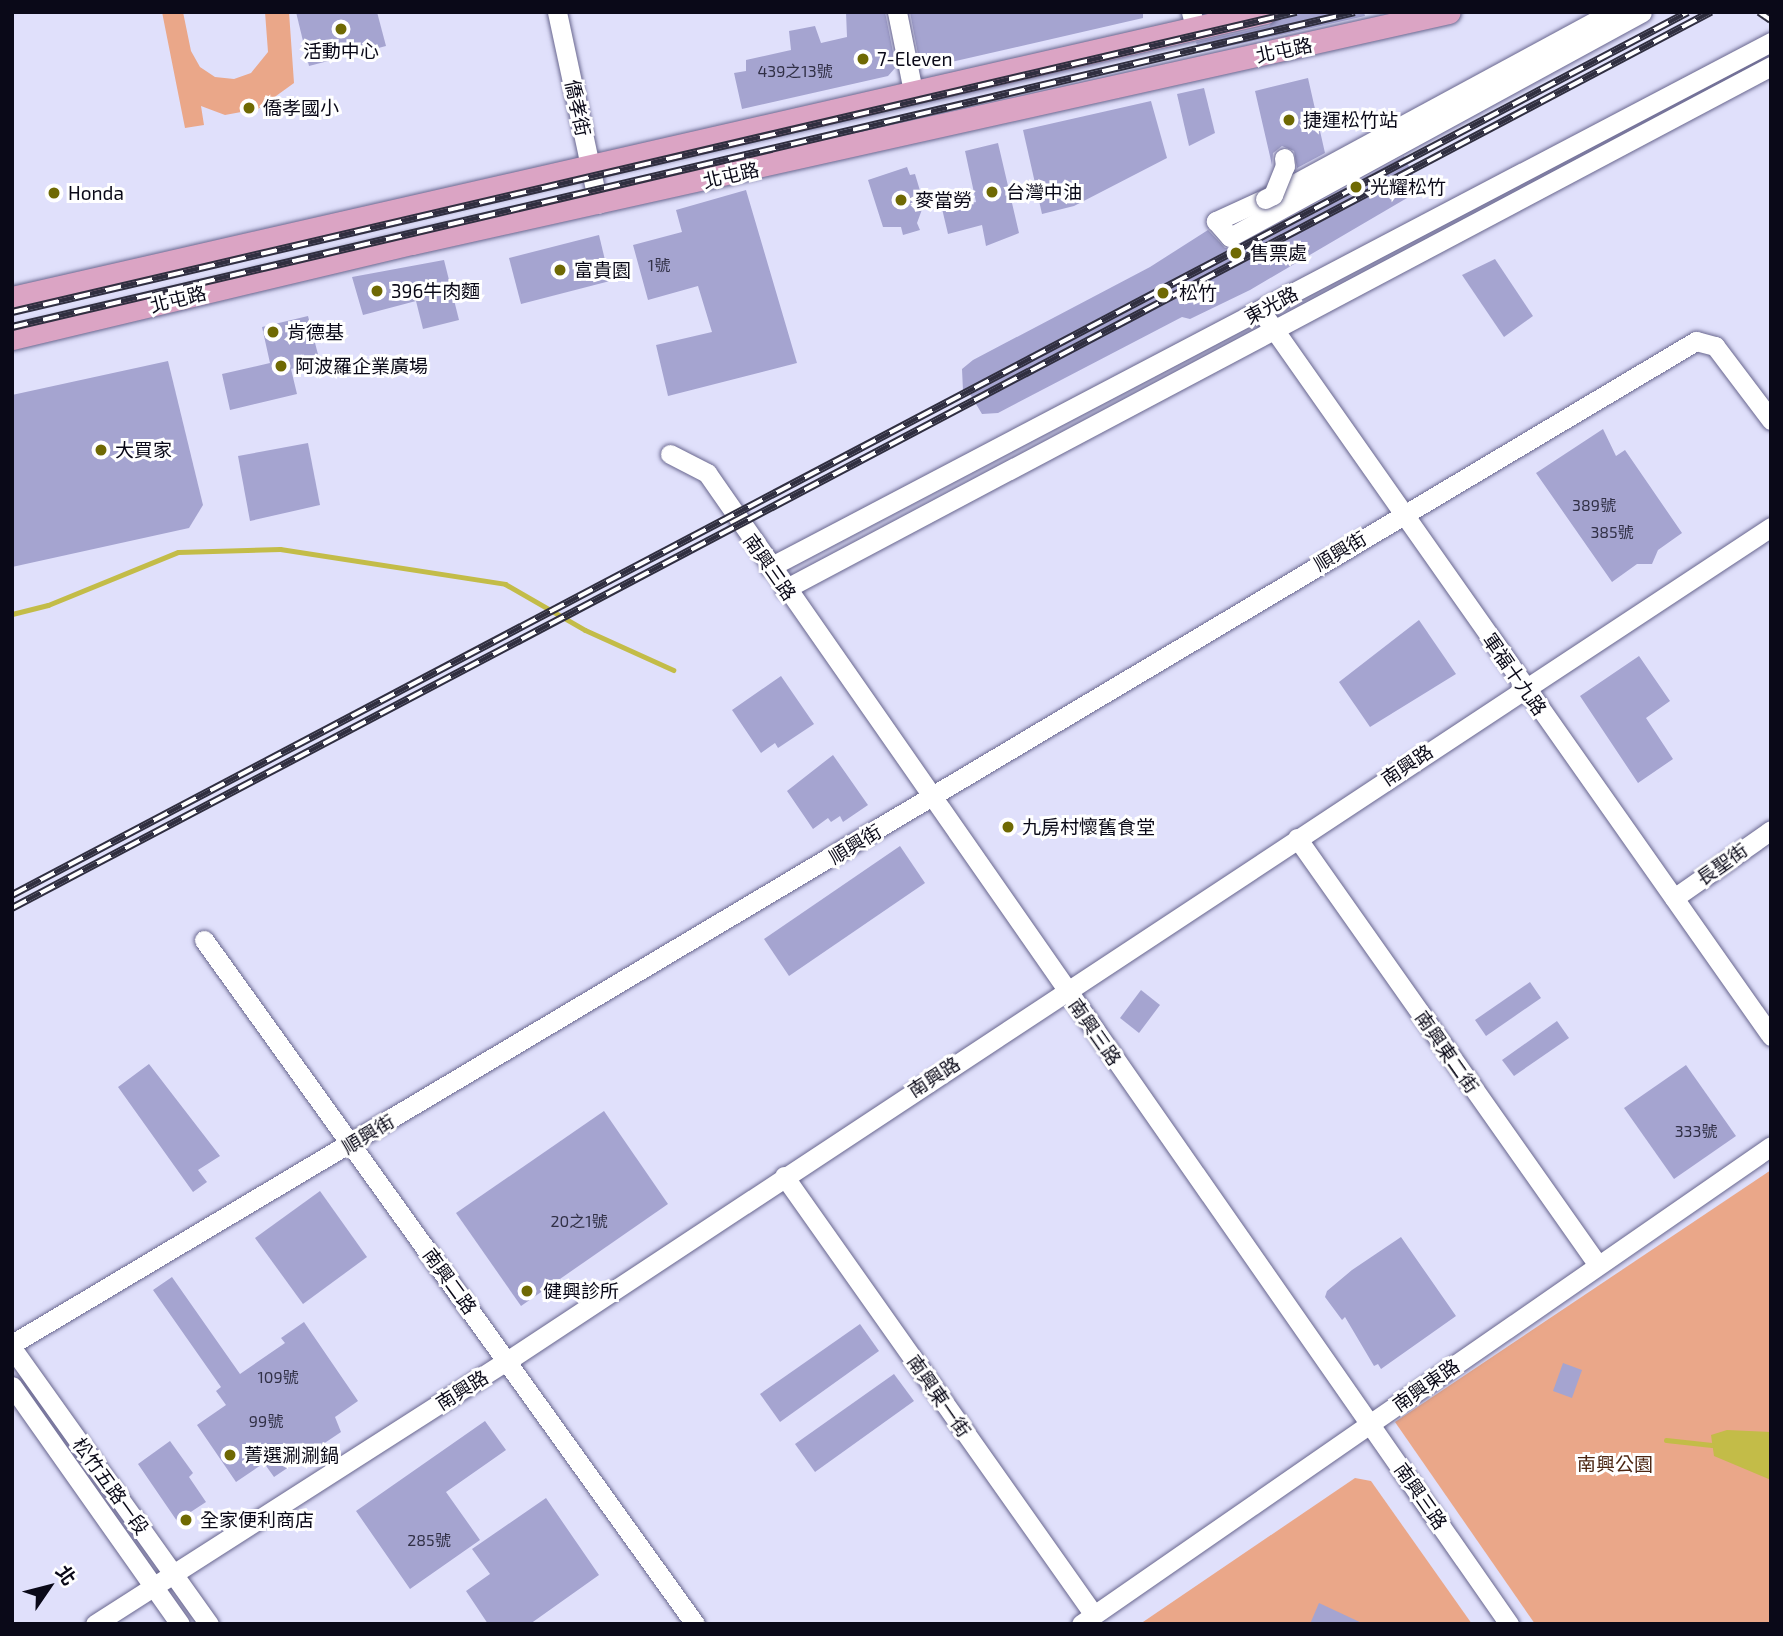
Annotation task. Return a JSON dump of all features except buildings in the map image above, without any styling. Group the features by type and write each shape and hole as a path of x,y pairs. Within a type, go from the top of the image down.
{"main road":[{"name":"北屯路","path":"12,298 914,91 1193,19 1266,12"},
{"name":"北屯路","path":"12,338 412,243 598,204 1450,12"}],"street":[{"name":"僑孝街","path":"556,12 598,204"},
{"path":"897,12 914,91"},
{"path":"1612,12 1269,197 1216,221 1230,237 1642,12"},
{"name":"東光路","path":"770,567 1771,42"},
{"name":"東光路","path":"786,589 1272,328 1771,66"},
{"path":"1269,197 1285,166 1284,158"},
{"name":"軍福十九路","path":"1261,310 1771,1036"},
{"name":"順興街","path":"12,1346 932,798 1402,514 1696,341 1715,346 1771,421"},
{"name":"南興三路","path":"670,454 707,473 1509,1624"},
{"name":"南興路","path":"95,1624 508,1361 784,1176 1771,527"},
{"name":"長聖街","path":"1674,898 1771,830"},
{"name":"南興東二街","path":"1297,838 1598,1265"},
{"name":"南興二路","path":"204,940 695,1624"},
{"name":"南興東路","path":"1088,1620 1771,1146"},
{"name":"南興東一街","path":"784,1176 1088,1620"},
{"name":"松竹五路一段","path":"12,1346 209,1624"},
{"name":"松竹五路一段","path":"12,1386 180,1624"}],"green space":[{"path":"162,12 183,12 191,51 200,67 215,77 234,79 251,73 268,52 265,12 289,12 294,83 258,109 225,115 201,106 204,125 185,128"},
{"name":"南興公園","path":"1771,1170 1771,1624 1535,1624 1395,1422"},
{"path":"1355,1478 1371,1481 1472,1624 1140,1624"}],"shaded area":[{"path":"1727,1430 1771,1432 1771,1480 1714,1456 1711,1435"}],"waterway":[{"path":"12,614 48,605 178,552 280,549 505,584 585,630 673,670"},
{"path":"1666,1440 1712,1445"}],"railway":[{"path":"12,312 1296,12"},
{"path":"12,327 1355,12"},
{"path":"12,895 1688,12"},
{"path":"12,908 1711,12"},
{"path":"1759,12 1771,20"}],"place":[{"name":"活動中心","path":"341,29"},
{"name":"7-Eleven","path":"863,59"},
{"name":"僑孝國小","path":"249,108"},
{"name":"捷運松竹站","path":"1289,120"},
{"name":"光耀松竹","path":"1356,187"},
{"name":"台灣中油","path":"992,192"},
{"name":"Honda","path":"54,193"},
{"name":"麥當勞","path":"901,200"},
{"name":"售票處","path":"1236,253"},
{"name":"富貴園","path":"560,270"},
{"name":"396牛肉麵","path":"377,291"},
{"name":"松竹","path":"1163,293"},
{"name":"肯德基","path":"273,332"},
{"name":"阿波羅企業廣場","path":"281,366"},
{"name":"大買家","path":"101,450"},
{"name":"九房村懷舊食堂","path":"1008,827"},
{"name":"健興診所","path":"527,1291"},
{"name":"菁選涮涮鍋","path":"230,1455"},
{"name":"全家便利商店","path":"186,1520"}]}
